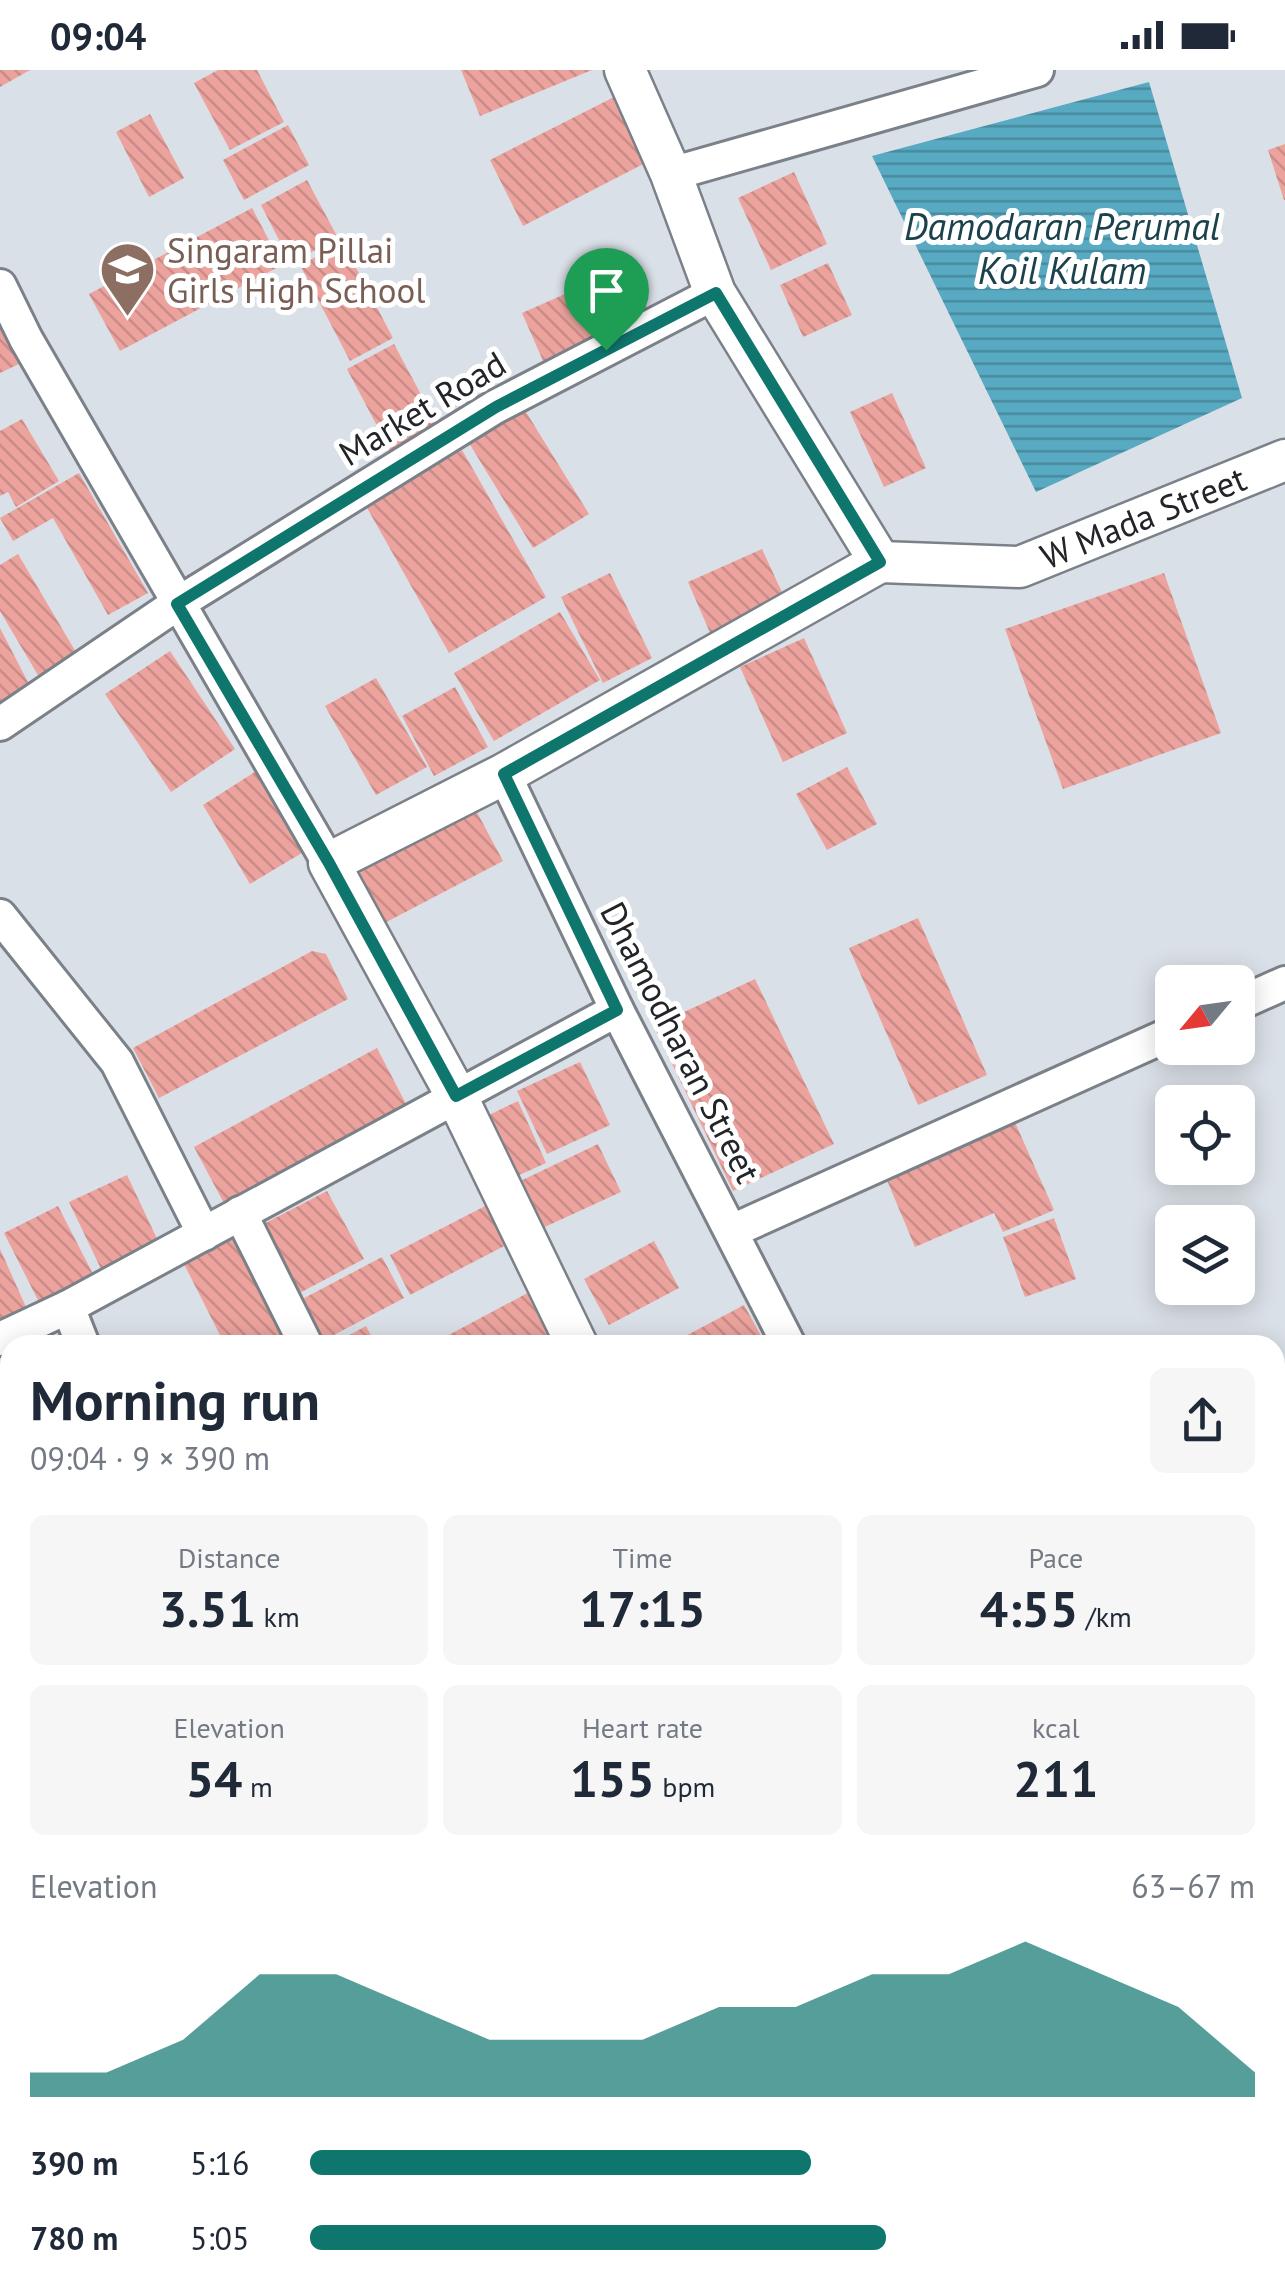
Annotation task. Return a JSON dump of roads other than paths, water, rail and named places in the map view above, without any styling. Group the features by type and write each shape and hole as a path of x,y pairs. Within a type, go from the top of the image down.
{"street":[{"path":"329,863 504,774 880,562 716,293 671,174 625,70"},
{"path":"671,174 1038,70"},
{"path":"0,286 177,604 329,863 456,1096 571,1335"},
{"name":"Market Road","path":"0,724 177,604 496,407 716,293"},
{"name":"W Mada Street","path":"880,562 1020,567 1285,460"},
{"name":"Dhamodharan Street","path":"504,774 617,1010 785,1335"},
{"path":"0,916 117,1062 204,1234"},
{"path":"1255,996 1285,983"},
{"path":"10,1335 617,1010"},
{"path":"732,1231 1155,1041"},
{"path":"240,1214 301,1335"},
{"path":"68,1306 79,1335"}],"water":[{"name":"Damodaran Perumal Koil Kulam","path":"1149,82 1242,398 1036,492 872,156"}],"place":[{"name":"Singaram Pillai Girls High School","path":"128,319"}]}
